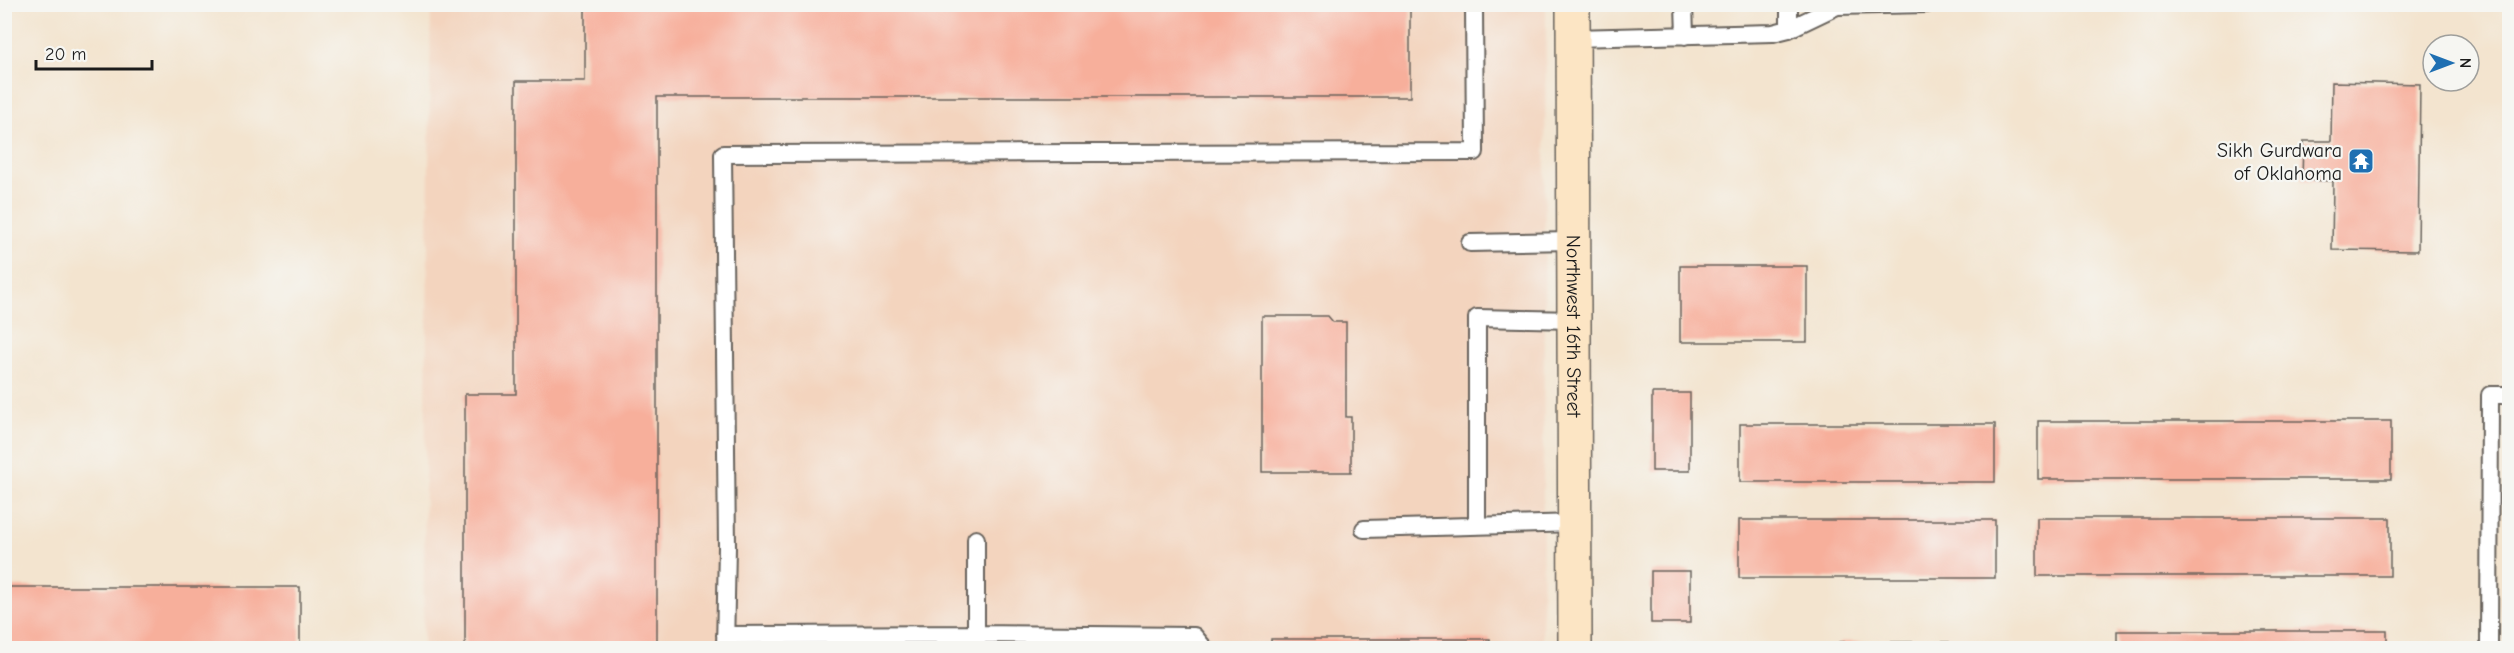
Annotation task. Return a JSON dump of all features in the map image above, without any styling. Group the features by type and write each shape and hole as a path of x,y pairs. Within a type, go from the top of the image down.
{"street":[{"name":"Northwest 16th Street","path":"1573,4 1575,648"}],"lane":[{"path":"1204,648 1194,636 976,641 725,642 727,547 723,154 1475,152 1474,4"},
{"path":"1684,4 1685,36"},
{"path":"1789,4 1789,29"},
{"path":"1573,38 1773,33 1789,29 1837,6 1927,4"},
{"path":"1470,243 1573,241"},
{"path":"1476,526 1476,318 1574,320"},
{"path":"2489,648 2490,395 2510,395"},
{"path":"1364,529 1575,523"},
{"path":"976,539 976,641"}],"shaded area":[{"path":"431,5 1546,5 1542,648 423,648"}],"building":[{"path":"585,4 1410,4 1410,97 657,97 657,648 465,648 465,394 516,394 516,81 585,81"},
{"name":"Sikh Gurdwara of Oklahoma","path":"2332,82 2420,84 2418,251 2332,250 2333,181 2302,180 2303,141 2331,141"},
{"path":"1680,266 1807,266 1807,342 1680,342"},
{"path":"1262,316 1328,316 1333,322 1346,322 1346,417 1351,417 1351,472 1262,472"},
{"path":"1652,393 1690,393 1690,471 1652,471"},
{"path":"2038,421 2391,421 2391,479 2038,479"},
{"path":"1740,424 1995,424 1995,482 1740,482"},
{"path":"2037,518 2390,518 2390,576 2037,576"},
{"path":"1739,520 1995,520 1995,578 1739,578"},
{"path":"1651,571 1690,571 1690,623 1651,623"},
{"path":"4,587 300,587 300,648 4,648"},
{"path":"2117,631 2387,631 2387,648 2117,648"},
{"path":"1271,639 1490,639 1490,648 1271,648"},
{"path":"1840,642 1949,642 1949,648 1840,648"}],"place":[{"name":"Sikh Gurdwara of Oklahoma","path":"2361,161"}]}
